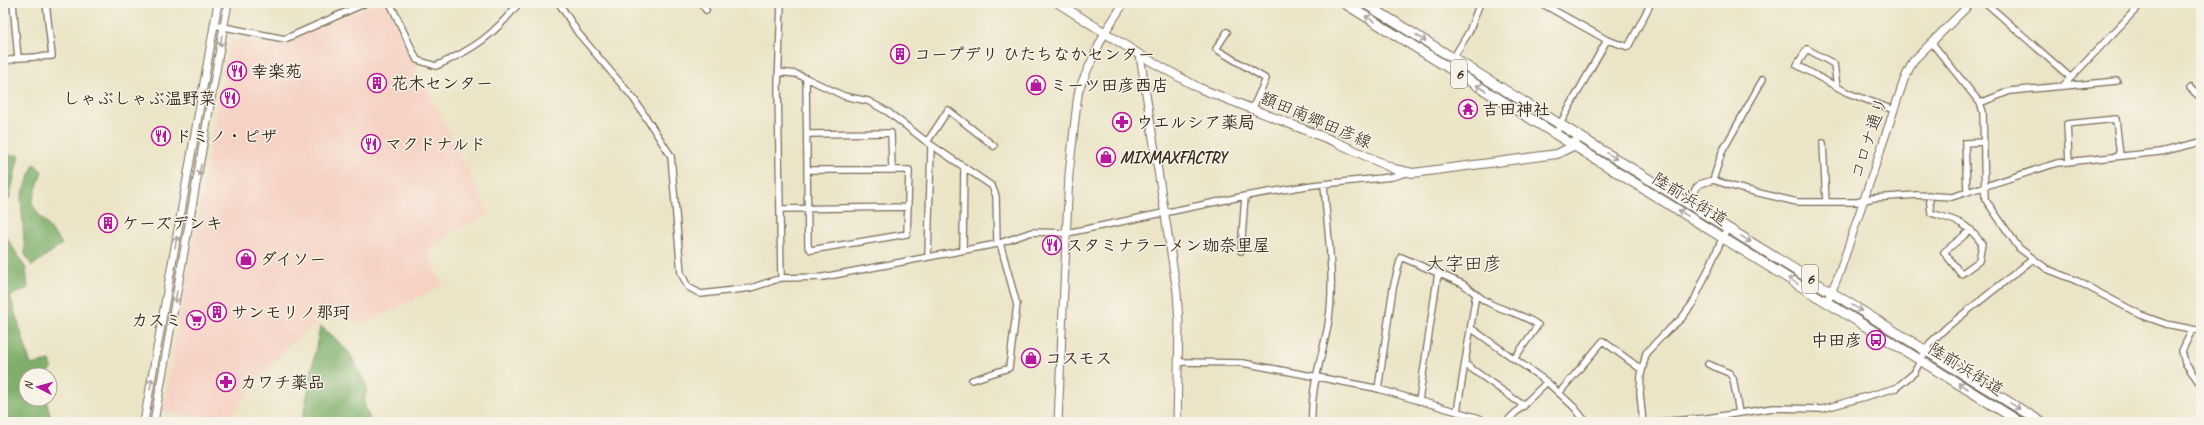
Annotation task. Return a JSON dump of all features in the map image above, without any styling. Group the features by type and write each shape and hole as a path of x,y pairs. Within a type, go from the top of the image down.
{"highway":[{"name":"陸前浜街道","path":"1344,3 2020,422"},
{"name":"陸前浜街道","path":"1364,3 2041,422"}],"main road":[{"name":"額田南郷田彦線","path":"1058,3 1140,55 1200,88 1336,142 1394,169 1407,173 1556,154 1573,146"},
{"path":"1573,146 1579,136"}],"street":[{"path":"13,3 18,58"},
{"path":"3,62 18,58 52,56 46,3"},
{"path":"144,422 218,3"},
{"path":"154,422 228,3"},
{"path":"214,25 285,39 366,3"},
{"path":"390,3 416,60 436,66 482,42 496,31 519,3"},
{"path":"560,3 578,33 634,99 671,156 681,273 688,286 701,294 751,288 781,278 823,277 998,243 1032,232 1067,233 1245,196 1324,184 1392,177 1407,173"},
{"path":"702,3 706,10"},
{"path":"780,3 778,72 781,278"},
{"path":"1058,422 1069,174 1079,89 1105,32 1124,3"},
{"path":"1449,68 1453,58 1469,32 1480,3"},
{"path":"1541,3 1607,40 1628,47 1651,3"},
{"name":"コロナ通り","path":"1826,302 1832,292 1865,200 1894,110 1913,61 1971,3"},
{"path":"1986,3 2071,78"},
{"path":"2063,86 2142,3"},
{"path":"1227,32 1216,49 1266,79 1252,109"},
{"path":"1556,135 1560,124 1607,40"},
{"path":"1932,42 1980,103 1983,112 1985,199 2013,241 2047,269 2077,281 2141,315 2166,324 2201,331"},
{"path":"1837,87 1834,64 1807,49 1797,66 1848,93 1894,110"},
{"path":"1140,55 1177,292 1179,362 1177,422"},
{"path":"778,72 796,74 844,96 868,101 888,112 929,144 992,186 996,196 998,243 1017,305 1009,368 972,380"},
{"path":"806,78 808,134 808,170 808,247 811,250 907,234 909,170 808,170"},
{"path":"1713,180 1722,152 1763,79"},
{"path":"1980,103 2010,91 2117,81"},
{"path":"2190,88 2201,98"},
{"path":"928,256 929,144 948,110 994,146"},
{"path":"2069,162 2067,124 2116,119 2120,156"},
{"path":"808,134 892,133 892,170"},
{"path":"1967,192 1965,143 1984,142"},
{"path":"1688,204 1696,188 1700,184 1713,180 1738,188 1797,202 1857,202 1917,194 1952,197 2038,169 2069,162 2160,152 2201,142"},
{"path":"1823,143 1826,202"},
{"path":"963,250 964,167"},
{"path":"1312,422 1311,402 1328,325 1331,286 1324,184"},
{"path":"1929,195 1931,213 1964,224 1971,230 1982,244 1979,261 1961,274 1944,252 1971,230"},
{"path":"1241,251 1245,196"},
{"path":"781,209 908,207"},
{"path":"1643,422 1640,394 1642,370 1646,353 1682,320 1692,303 1727,228"},
{"path":"1378,389 1393,288 1401,257 1438,272 1462,284 1476,294 1485,303 1526,317 1538,325 1514,359"},
{"path":"1657,422 1707,418 1774,408 1822,409 1896,388 1908,379 1922,360 1930,343 1947,326 2033,259"},
{"path":"1419,401 1438,272"},
{"path":"1457,412 1472,330 1476,294"},
{"path":"1472,330 1547,382 1574,407 1586,422"},
{"path":"2192,330 2182,351 2185,363 2201,385"},
{"path":"1559,393 1603,340 1642,370"},
{"path":"1179,362 1243,363 1378,389 1479,418 1485,422"},
{"path":"1466,364 1524,406"},
{"path":"1708,364 1729,373 1733,378 1739,413"},
{"path":"1506,422 1547,382"}],"shaded area":[{"path":"377,3 385,3 489,214 450,233 428,252 442,286 368,322 319,318 313,327 291,343 264,372 226,422 163,411 230,37 275,47"}],"green space":[{"path":"3,155 19,155 9,200 3,186"},
{"path":"34,164 42,171 32,203 37,212 62,244 32,266 25,254 21,198"},
{"path":"3,231 26,269 28,288 10,296 31,365 50,361 52,367 18,367 18,407 48,407 52,422 3,422"},
{"path":"320,326 333,336 350,354 367,387 364,403 371,422 302,422"}],"place":[{"name":"コープデリ ひたちなかセンター","path":"900,54"},
{"name":"幸楽苑","path":"237,71"},
{"name":"花木センター","path":"377,83"},
{"name":"ミーツ田彦西店","path":"1036,85"},
{"name":"しゃぶしゃぶ温野菜","path":"230,98"},
{"name":"吉田神社","path":"1468,109"},
{"name":"ウエルシア薬局","path":"1122,122"},
{"name":"ドミノ・ピザ","path":"161,136"},
{"name":"マクドナルド","path":"371,144"},
{"name":"MIXMAXFACTRY","path":"1106,157"},
{"name":"ケーズデンキ","path":"108,223"},
{"name":"スタミナラーメン珈奈里屋","path":"1052,245"},
{"name":"ダイソー","path":"246,259"},
{"name":"サンモリノ那珂","path":"217,312"},
{"name":"カスミ","path":"196,320"},
{"name":"中田彦","path":"1876,340"},
{"name":"コスモス","path":"1031,358"},
{"name":"カワチ薬品","path":"226,382"}],"district":[{"name":"大字田彦","path":"1464,264"}]}
